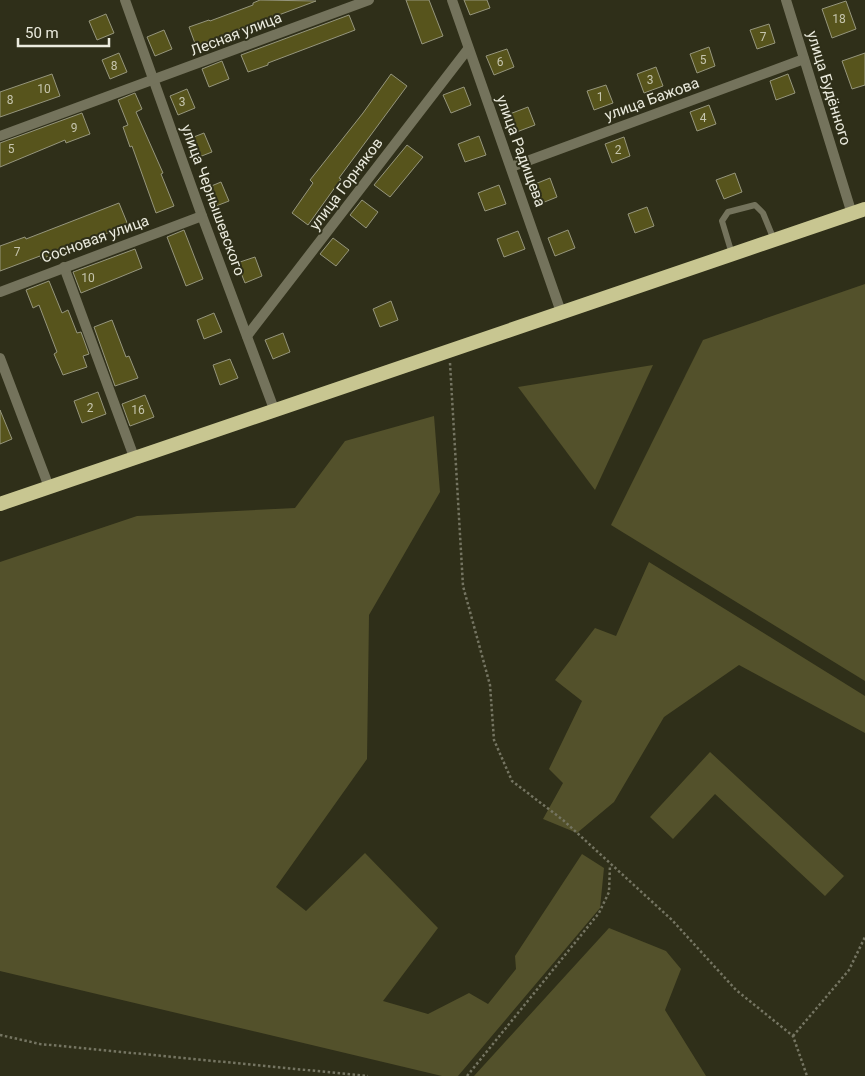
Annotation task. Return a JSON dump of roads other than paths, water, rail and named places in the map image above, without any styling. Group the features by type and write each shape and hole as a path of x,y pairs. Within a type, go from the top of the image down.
{"highway":[{"path":"0,504 274,409 858,212"}],"street":[{"name":"улица Чернышевского","path":"125,0 202,216 274,409"},
{"name":"Лесная улица","path":"0,136 154,81 369,0"},
{"name":"улица Радищева","path":"452,0 561,312"},
{"name":"улица Будённого","path":"786,0 804,60 858,212"},
{"name":"улица Горняков","path":"248,336 468,49"},
{"name":"улица Бажова","path":"511,167 804,60"},
{"name":"Сосновая улица","path":"0,292 202,216"},
{"path":"64,267 134,457"},
{"path":"0,358 49,487"}],"lane":[{"path":"732,255 722,221 728,212 755,205 764,213 774,240"}]}
